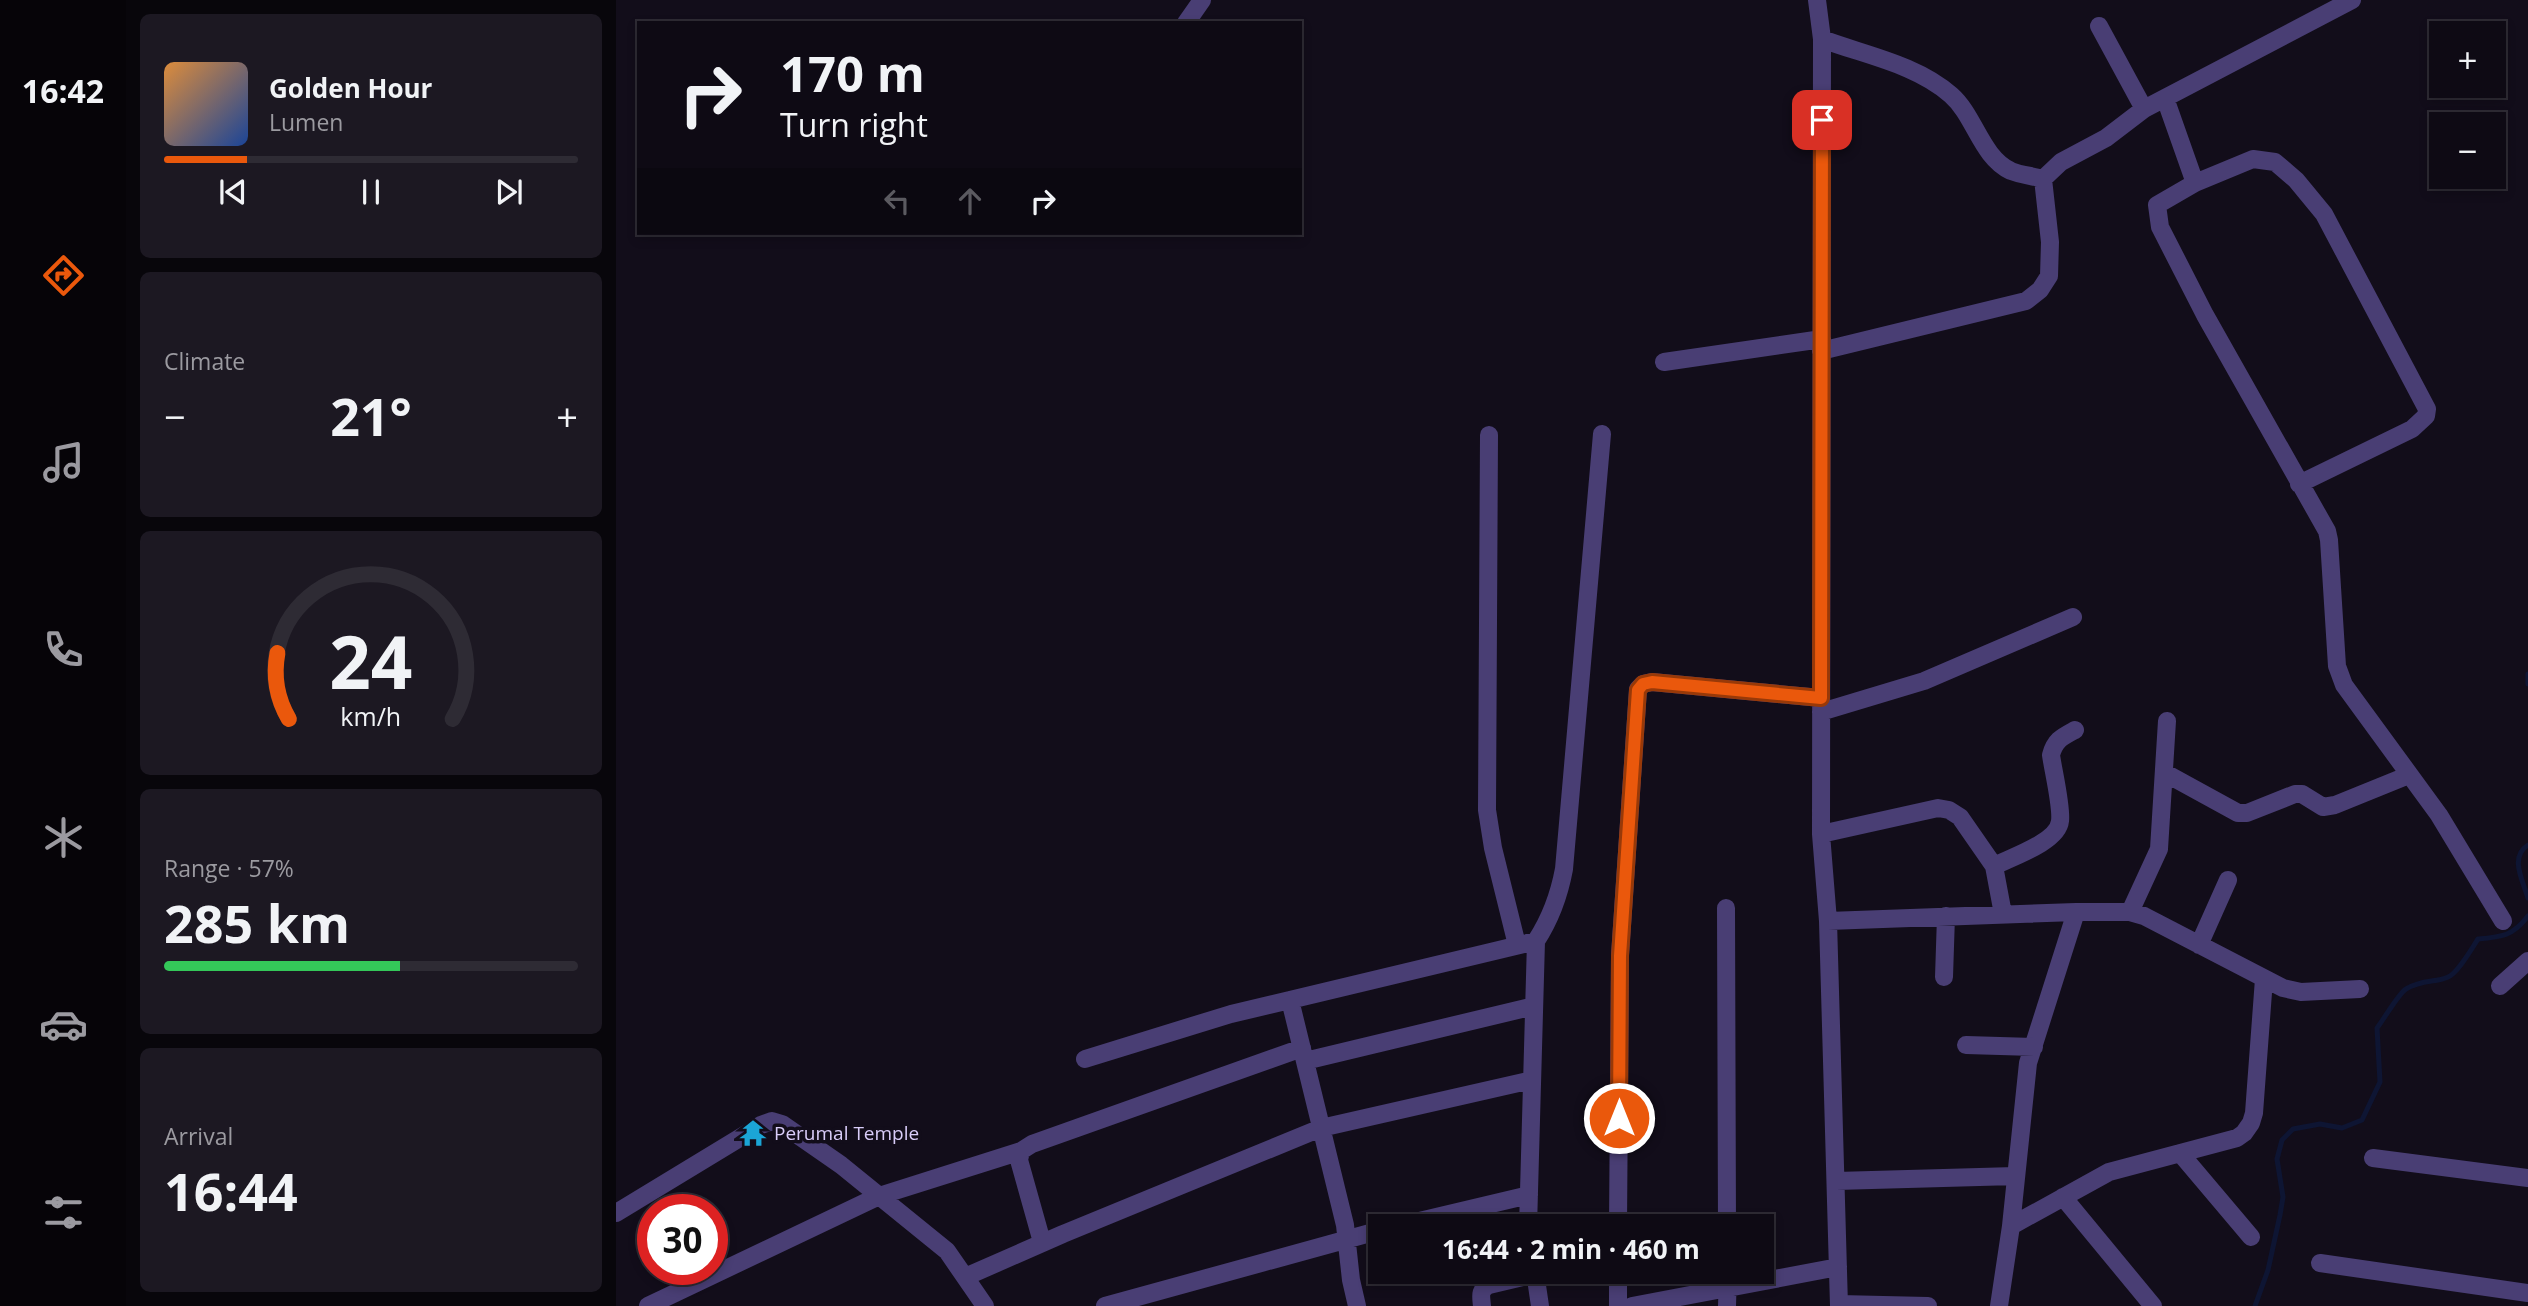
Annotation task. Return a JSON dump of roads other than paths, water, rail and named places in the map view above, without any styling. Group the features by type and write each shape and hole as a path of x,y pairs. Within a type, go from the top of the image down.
{"street":[{"path":"1187,21 1202,0"},
{"path":"1817,0 1822,39 1821,834 1828,920 1839,1305 1928,1306"},
{"path":"2043,179 2062,162 2106,138 2144,109 2352,0"},
{"path":"2099,26 2144,109"},
{"path":"1822,39 1889,61 1925,78 1952,95 1972,121 1992,155 2010,170 2043,179"},
{"path":"2165,98 2195,183"},
{"path":"2299,484 2412,429 2426,416 2427,409 2324,214 2296,180 2275,162 2253,159 2195,183 2157,205 2160,227 2205,315 2329,540 2339,676 2350,697 2439,815 2503,921"},
{"path":"1664,362 1822,345 2026,301 2040,290 2049,276 2050,242 2043,179"},
{"path":"1528,1214 1536,941 1549,921 1564,869 1602,433"},
{"path":"1489,435 1487,810 1493,848 1517,945"},
{"path":"1618,1214 1620,956 1638,690 1643,684 1652,682 1821,705 1924,681 2073,617"},
{"path":"2130,912 2159,849 2167,721"},
{"path":"1994,866 2044,842 2054,834 2060,821 2051,755 2060,738 2076,730"},
{"path":"2165,773 2238,813 2247,813 2295,793 2302,794 2323,807 2334,805 2409,775"},
{"path":"1821,834 1938,808 1949,810 1960,817 1994,866 2003,914"},
{"path":"2199,945 2228,880"},
{"path":"1726,908 1727,1214"},
{"path":"1999,1306 2011,1226 2028,1063 2076,912"},
{"path":"1828,920 2130,912 2155,921 2283,988 2301,992 2360,989"},
{"path":"1944,978 1946,916"},
{"path":"1086,1059 1231,1014 1536,941"},
{"path":"2500,986 2525,969"},
{"path":"2011,1226 2109,1172 2237,1138 2244,1133 2254,1113 2264,979"},
{"path":"1290,1000 1346,1238 1357,1306"},
{"path":"648,1306 879,1196 1021,1151 1032,1144 1303,1054 1534,1006"},
{"path":"1966,1045 2034,1047"},
{"path":"965,1278 1042,1242 1321,1128 1532,1080"},
{"path":"616,1213 761,1125 772,1121 782,1124 841,1165 947,1251 985,1306"},
{"path":"1021,1151 1019,1160 1042,1242"},
{"path":"2180,1153 2251,1237"},
{"path":"2373,1158 2528,1178"},
{"path":"1836,1181 2015,1177"},
{"path":"1449,1214 1529,1195"},
{"path":"2063,1197 2153,1306"},
{"path":"1105,1306 1368,1233"},
{"path":"2320,1263 2528,1293"},
{"path":"1632,1306 1838,1267"},
{"path":"1482,1306 1480,1294 1483,1288 1493,1284"},
{"path":"1537,1284 1540,1306"},
{"path":"1618,1284 1618,1306"}],"waterway":[{"path":"2528,674 2528,684"},
{"path":"2528,845 2522,850 2518,863 2528,898"},
{"path":"2255,1306 2268,1270 2283,1197 2277,1159 2282,1140 2293,1129 2320,1124 2342,1128 2362,1120 2380,1082 2377,1028 2400,996 2412,986 2452,975 2478,939 2506,934 2517,928 2528,916"}],"place":[{"name":"Perumal Temple","path":"753,1133"}]}
